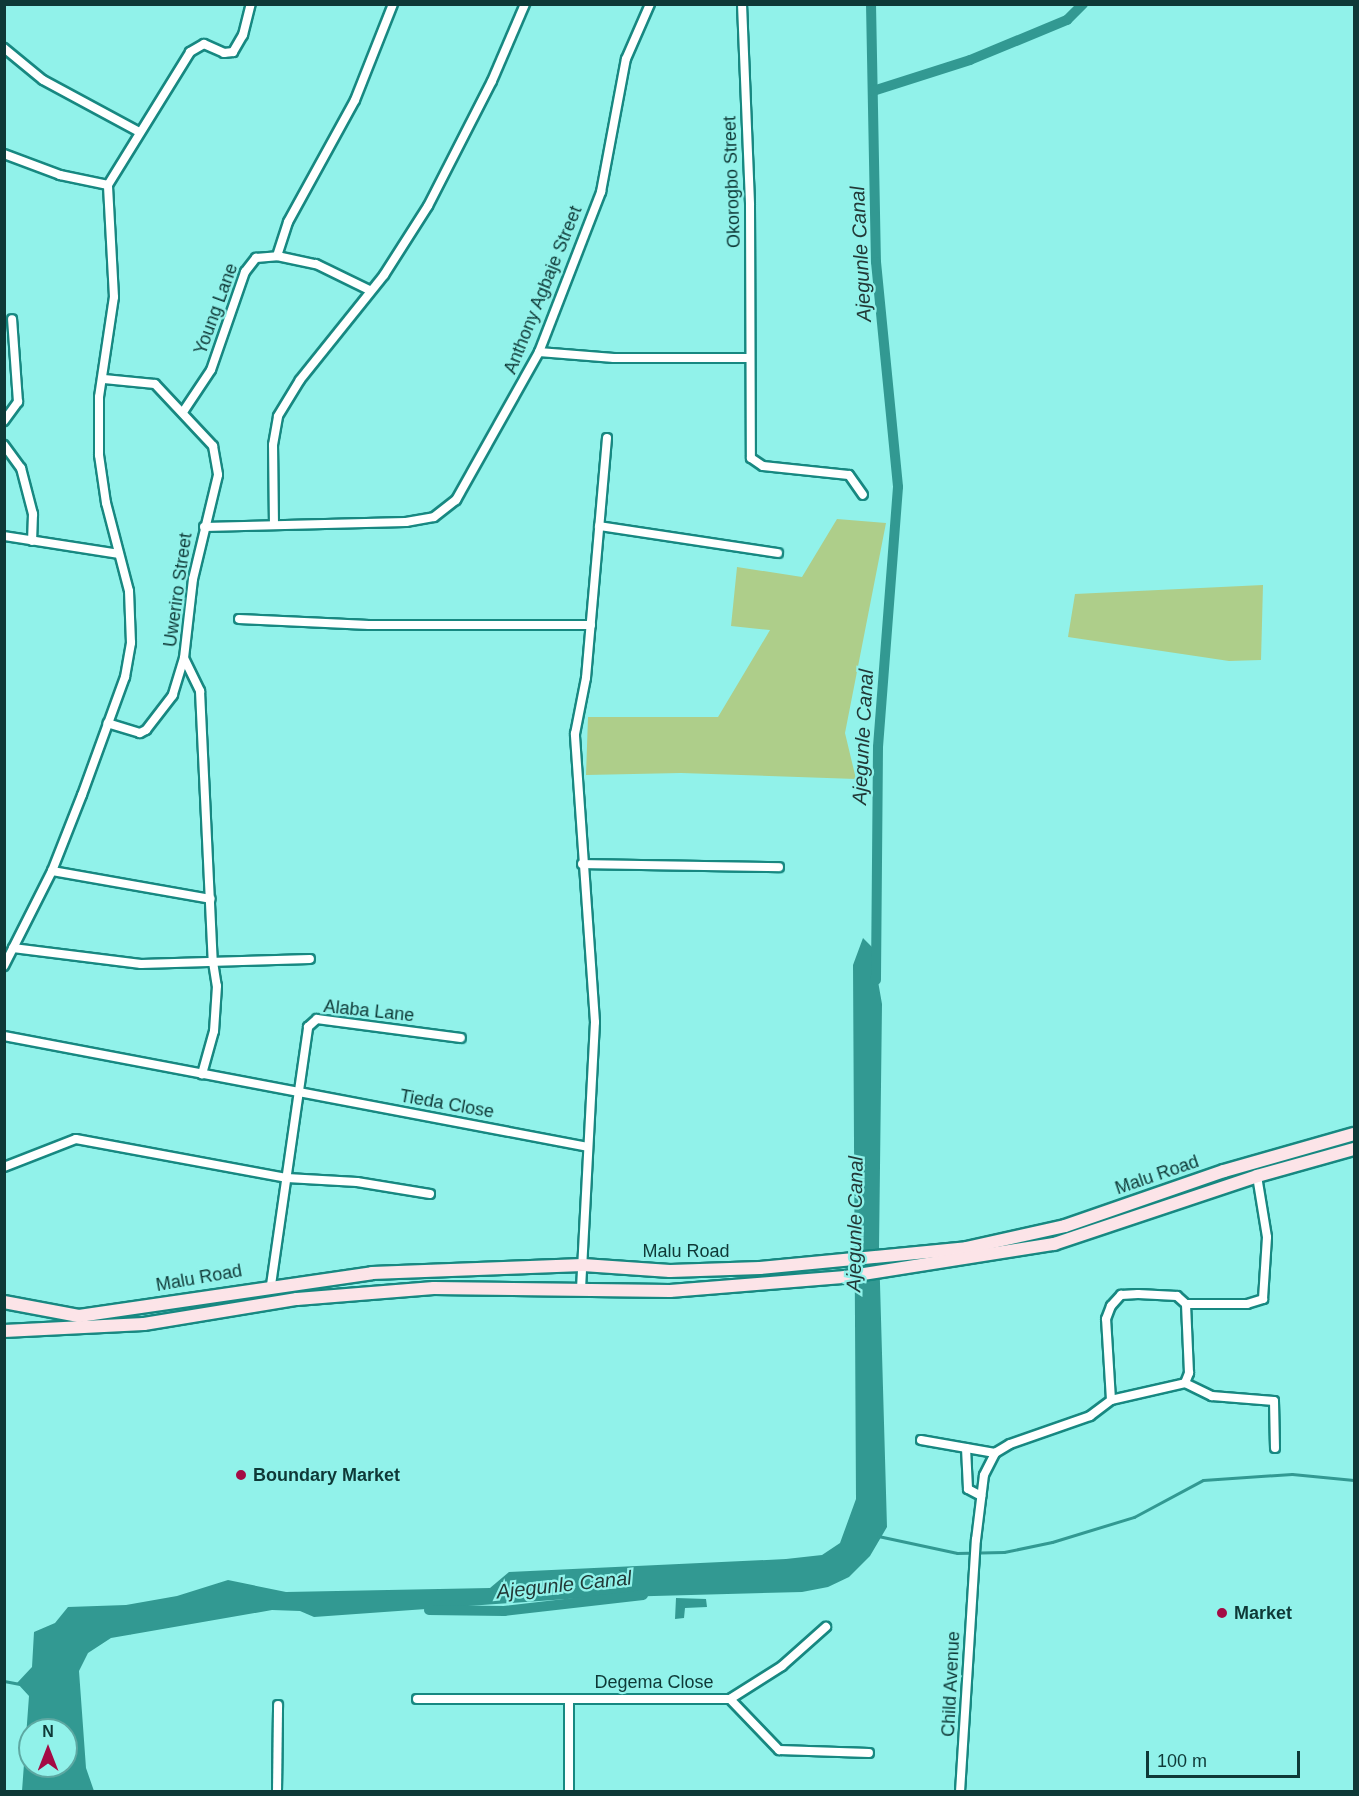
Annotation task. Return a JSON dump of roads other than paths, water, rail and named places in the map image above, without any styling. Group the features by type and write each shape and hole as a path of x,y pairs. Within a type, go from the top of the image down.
{"main road":[{"name":"Malu Road","path":"4,1331 144,1324 297,1299 434,1288 670,1291 845,1277 892,1263 1065,1226 1198,1180 1354,1134"},
{"name":"Malu Road","path":"4,1302 79,1316 297,1281 418,1270 583,1266 670,1271 844,1260 892,1263 1054,1244 1257,1176 1354,1149"},
{"path":"1198,1180 1205,1195"},
{"path":"297,1281 297,1299"}],"street":[{"path":"4,966 52,871 125,677 131,643 129,591 99,455 97,417 114,297 108,186 139,132 196,46 204,44 224,53 238,48 251,4"},
{"path":"277,256 288,222 355,100 393,4"},
{"path":"274,525 273,444 278,416 369,290 384,275 428,206 492,81 525,4"},
{"name":"Anthony Agbaje Street","path":"204,527 406,522 434,517 456,500 539,352 601,192 626,59 650,4"},
{"name":"Okorogbo Street","path":"742,4 750,205 751,458 755,464 843,473 853,478 863,495"},
{"path":"4,48 44,80 139,132"},
{"path":"4,154 60,175 108,186"},
{"name":"Young Lane","path":"183,412 211,370 224,341 249,264 256,258 277,256 316,264 369,290"},
{"path":"4,421 18,402 12,318"},
{"path":"539,352 614,358 749,358"},
{"name":"Uweriro Street","path":"104,379 155,384 213,446 217,457 218,475 193,579 184,658 173,695 152,727 140,733 107,723"},
{"path":"581,1289 596,1022 582,864 575,734 591,625 607,438"},
{"path":"4,445 21,468 33,514 32,541"},
{"path":"599,526 778,553"},
{"path":"4,536 119,554"},
{"path":"239,619 369,625 591,625"},
{"path":"184,658 200,691 213,962 218,1008 202,1074"},
{"path":"582,864 780,867"},
{"path":"52,871 210,898"},
{"path":"13,948 141,964 310,959"},
{"name":"Alaba Lane","path":"301,1095 306,1035 308,1027 317,1019 461,1038"},
{"name":"Tieda Close","path":"4,1036 301,1095 588,1147"},
{"path":"271,1285 301,1095"},
{"path":"4,1167 76,1139 287,1178 357,1182 430,1194"},
{"path":"1111,1400 1106,1319 1111,1306 1122,1295 1177,1296 1186,1304 1247,1304 1263,1299 1267,1237 1257,1176"},
{"path":"1185,1383 1189,1373 1186,1304"},
{"path":"921,1440 995,1454 1010,1444 1090,1416 1111,1400 1185,1383 1212,1396 1274,1401 1275,1448"},
{"path":"966,1448 968,1489 971,1494 981,1496"},
{"name":"Child Avenue","path":"960,1791 976,1540 984,1474 995,1454"},
{"path":"730,1699 782,1666 826,1627"},
{"name":"Degema Close","path":"417,1699 730,1699 779,1750 869,1753"},
{"path":"569,1699 569,1791"},
{"path":"277,1791 278,1705"}],"water":[{"path":"863,938 872,947 882,1004 879,1249 887,1527 870,1556 849,1577 828,1587 802,1592 581,1598 314,1617 300,1611 272,1610 111,1638 88,1653 79,1671 86,1768 94,1791 22,1791 23,1778 78,1778 78,1718 27,1718 29,1696 17,1683 32,1667 34,1632 55,1623 68,1607 126,1605 177,1596 228,1580 286,1592 490,1588 509,1572 786,1559 822,1555 840,1543 856,1499 853,965"},
{"path":"676,1598 706,1599 707,1607 685,1608 684,1618 675,1619"}],"waterway":[{"name":"Ajegunle Canal","path":"871,4 876,262 898,487 878,747 876,980"},
{"path":"873,91 970,60 1067,20 1083,4"},
{"path":"878,1536 957,1553 1004,1552 1052,1542 1134,1517 1203,1480 1292,1474 1354,1480"},
{"name":"Ajegunle Canal","path":"429,1610 504,1611 643,1595"},
{"path":"4,1681 20,1684"}],"place":[{"name":"Boundary Market","path":"241,1475"},
{"name":"Market","path":"1222,1613"}]}
